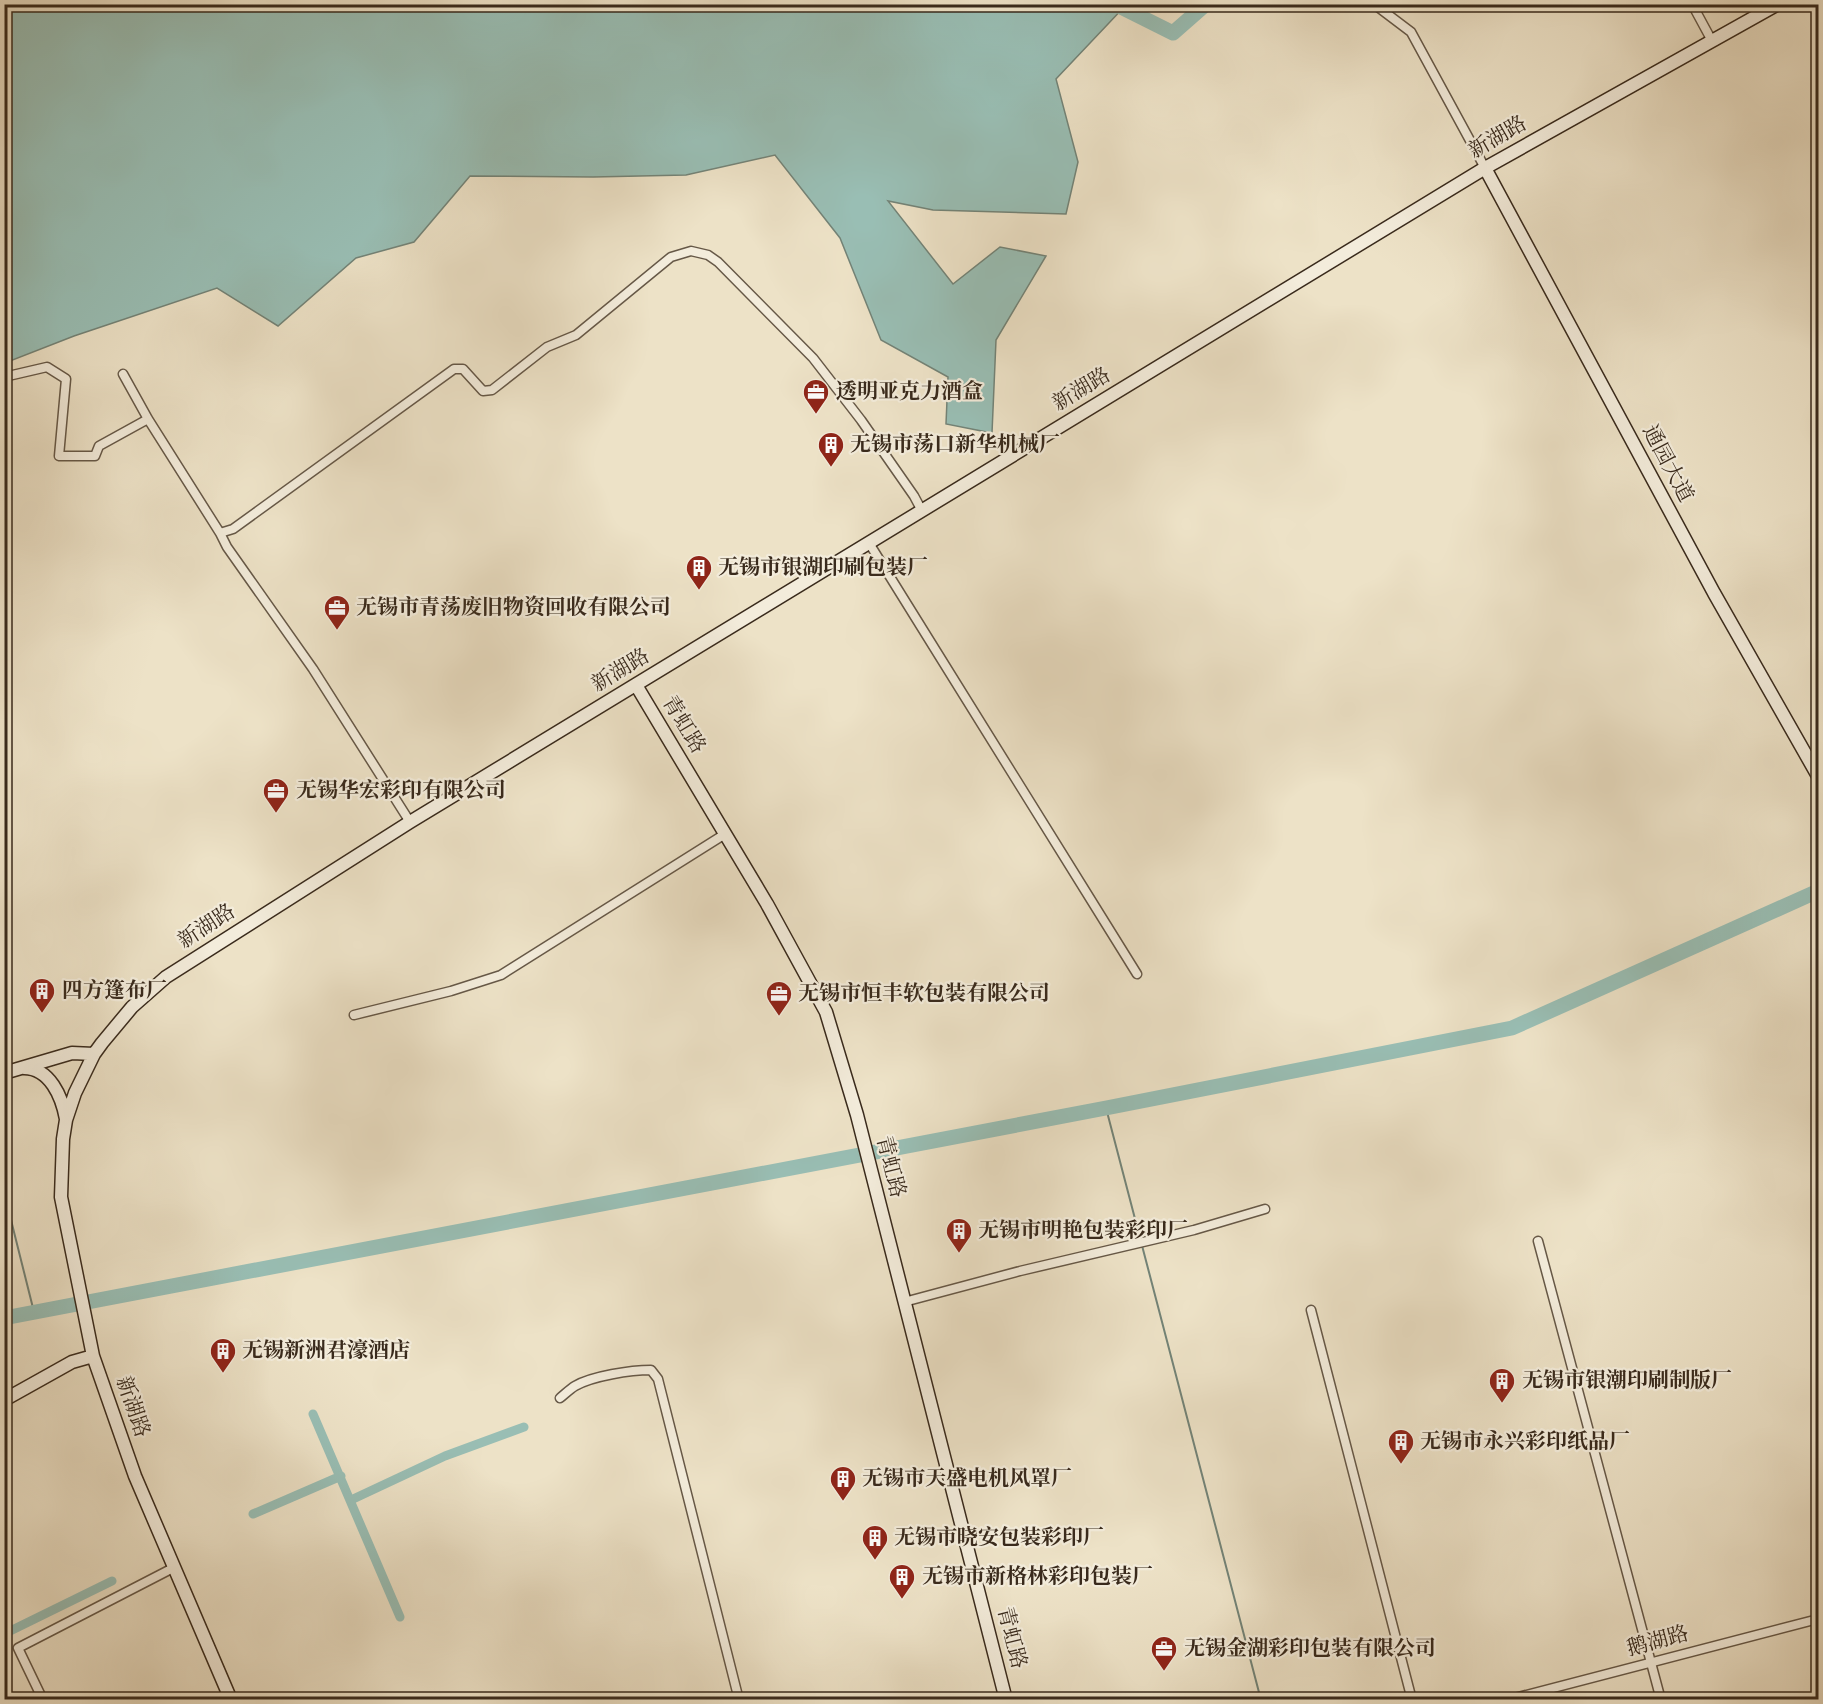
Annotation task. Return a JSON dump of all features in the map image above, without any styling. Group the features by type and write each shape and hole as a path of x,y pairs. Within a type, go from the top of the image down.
{"main road":[{"name":"新湖路","path":"231,1700 135,1476 93,1356 61,1197 63,1139 66,1120 75,1093 94,1054 132,1007 166,976 410,822 1485,168 1778,4"},
{"name":"通园大道","path":"1485,168 1714,593 1818,776"},
{"name":"青虹路","path":"636,685 767,904 826,1012 859,1122 1006,1700"},
{"path":"4,1073 72,1053 94,1054"},
{"path":"20,1068 39,1070 46,1076 64,1105 66,1120"},
{"path":"4,1400 72,1362 93,1356"}],"street":[{"path":"1374,4 1412,32 1485,168"},
{"path":"1692,4 1712,41"},
{"path":"220,532 233,529 454,369 463,369 483,391 492,390 547,347 576,335 671,257 691,251 708,255 718,262 813,358 861,420 922,511"},
{"path":"4,377 47,368 66,380 59,456 95,456 99,446 148,419"},
{"path":"123,374 148,419 220,532 226,547 313,669 410,822"},
{"path":"869,543 1137,974"},
{"path":"354,1015 451,991 501,975 725,834"},
{"path":"904,1302 1020,1271 1194,1230 1265,1209"},
{"path":"1538,1241 1661,1700"},
{"path":"1311,1310 1412,1700"},
{"path":"560,1398 575,1386 601,1376 651,1370 658,1379 739,1700"},
{"path":"43,1700 18,1648 173,1569"},
{"name":"鹅湖路","path":"1507,1700 1818,1619"}],"water":[{"path":"5,4 1126,5 1056,79 1078,162 1066,214 933,210 888,201 953,284 1000,247 1046,256 996,340 992,433 946,424 948,377 881,340 840,238 775,155 686,175 470,176 414,242 356,258 278,326 217,288 74,336 5,363"}],"waterway":[{"path":"1115,4 1173,33 1206,4"},
{"path":"4,1318 1106,1108 1512,1028 1818,891"},
{"path":"1106,1108 1261,1700"},
{"path":"4,1192 34,1312"},
{"path":"313,1414 400,1617"},
{"path":"351,1500 445,1456 524,1427"},
{"path":"253,1514 341,1476"},
{"path":"4,1634 112,1581"}],"place":[{"name":"透明亚克力酒盒","path":"816,415"},
{"name":"无锡市荡口新华机械厂","path":"831,468"},
{"name":"无锡市银湖印刷包装厂","path":"699,591"},
{"name":"无锡市青荡废旧物资回收有限公司","path":"337,631"},
{"name":"无锡华宏彩印有限公司","path":"276,814"},
{"name":"四方篷布厂","path":"42,1014"},
{"name":"无锡市恒丰软包装有限公司","path":"779,1017"},
{"name":"无锡市明艳包装彩印厂","path":"959,1254"},
{"name":"无锡新洲君濠酒店","path":"223,1374"},
{"name":"无锡市银潮印刷制版厂","path":"1502,1404"},
{"name":"无锡市永兴彩印纸品厂","path":"1401,1465"},
{"name":"无锡市天盛电机风罩厂","path":"843,1502"},
{"name":"无锡市晓安包装彩印厂","path":"875,1561"},
{"name":"无锡市新格林彩印包装厂","path":"902,1600"},
{"name":"无锡金湖彩印包装有限公司","path":"1164,1672"}]}
